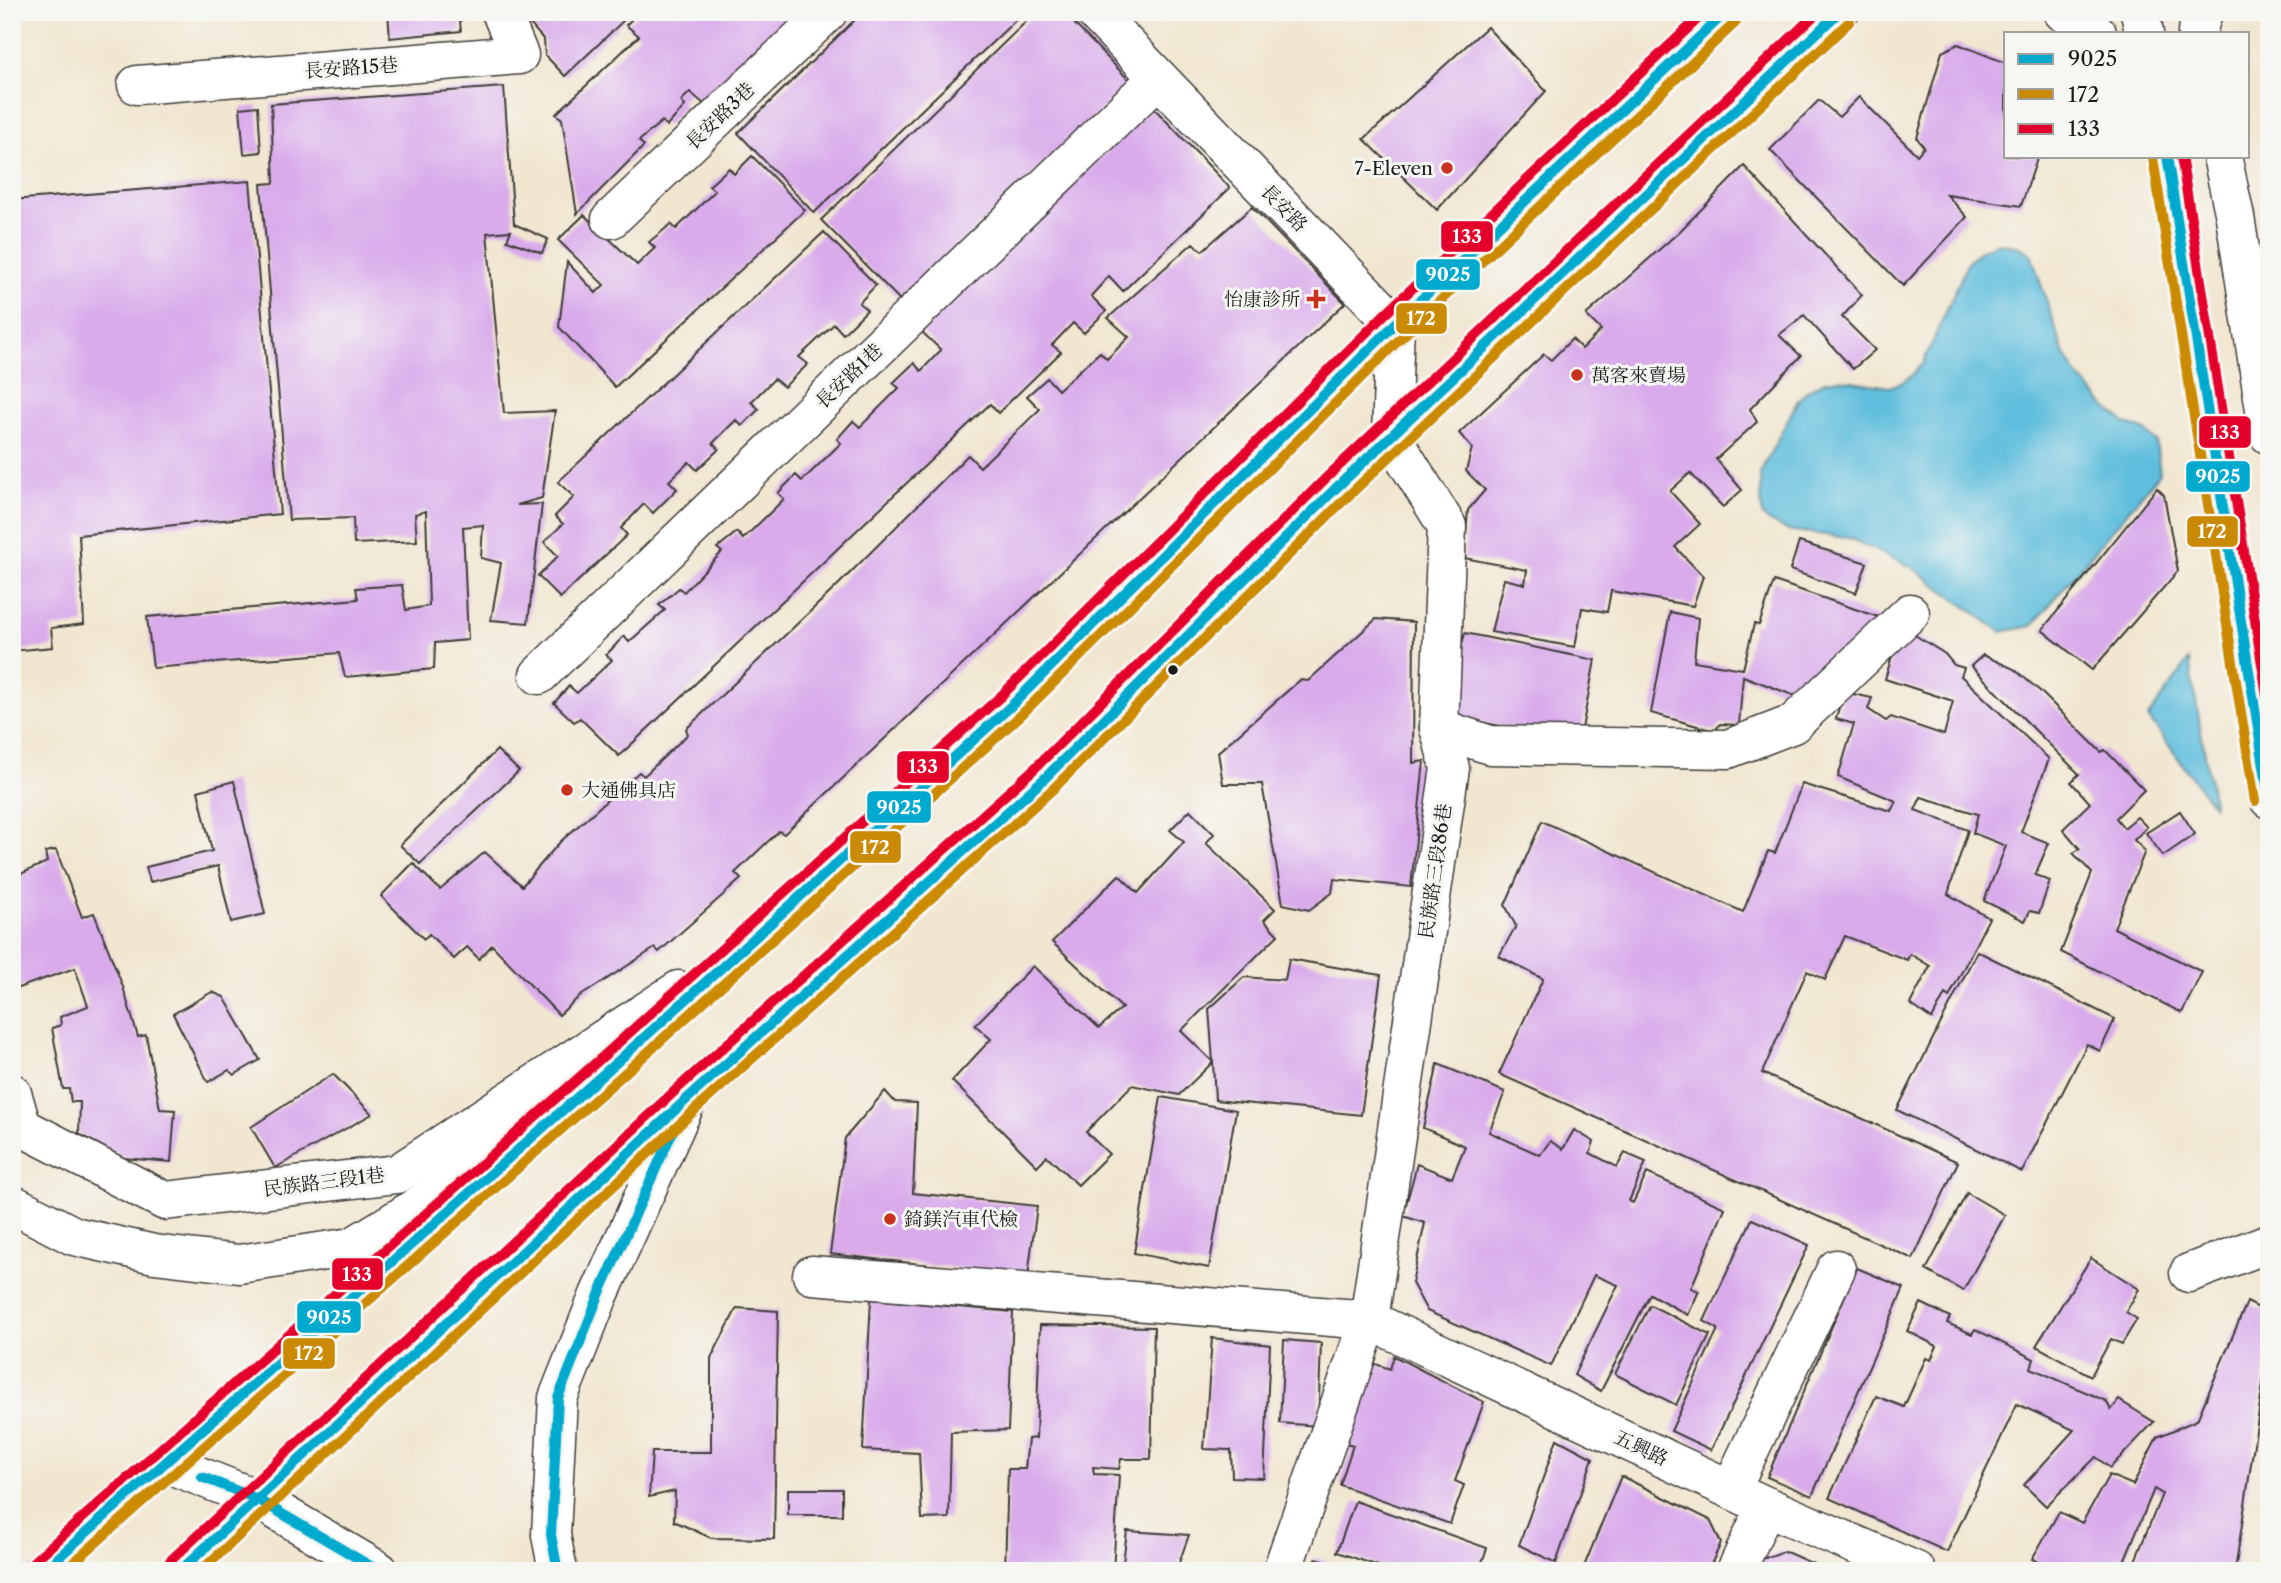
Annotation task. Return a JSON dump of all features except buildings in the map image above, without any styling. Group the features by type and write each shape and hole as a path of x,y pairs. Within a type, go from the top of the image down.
{"main road":[{"name":"長安路15巷","path":"137,85 519,55 501,12"},
{"name":"長安路3巷","path":"611,219 828,12"},
{"name":"長安路","path":"1095,12 1395,324"},
{"path":"43,1571 617,1062 1010,706 1395,324 1726,12"},
{"path":"180,1571 688,1098 1044,779 1391,436 1839,12"},
{"path":"2063,12 2096,32"},
{"path":"2140,12 2144,32"},
{"path":"2192,12 2197,32"},
{"path":"2197,32 2203,12"},
{"name":"長安路1巷","path":"539,675 1158,78"},
{"path":"2167,158 2269,799"},
{"path":"2223,158 2252,220 2269,435"},
{"path":"1391,436 1395,324"},
{"name":"民族路三段86巷","path":"1282,1571 1369,1320 1450,768 1439,728 1447,526 1391,436"},
{"path":"1439,728 1490,745 1728,749 1793,724 1910,613"},
{"name":"民族路三段1巷","path":"12,1093 22,1127 165,1201 397,1174 740,951"},
{"path":"12,1204 74,1236 154,1254 239,1264 352,1247 414,1209 617,1062"},
{"path":"558,1571 551,1535 558,1398 599,1295 688,1098"},
{"path":"2189,1273 2269,1243"},
{"path":"1731,1489 1836,1269"},
{"path":"812,1275 1369,1320"},
{"name":"五興路","path":"1369,1320 1766,1506 1916,1571"},
{"path":"166,1462 257,1499 379,1571"},
{"path":"1736,1571 1766,1506"}],"water":[{"path":"1998,243 2020,247 2031,254 2063,351 2077,375 2108,409 2125,423 2146,431 2156,442 2160,473 2032,626 2001,632 1910,566 1849,538 1786,530 1771,523 1762,515 1760,473 1798,400 1808,390 1825,381 1840,379 1889,387 1912,375 1923,363 1968,262 1981,250"},
{"path":"2189,660 2214,807 2148,717"}],"transit line":[{"name":"133","path":"34,1561 608,1052 1001,696 1385,314 1705,12"},
{"name":"9025","path":"43,1571 617,1062 1011,706 1395,324 1726,12"},
{"name":"133","path":"170,1561 678,1088 1034,769 1325,479 1818,12"},
{"name":"9025","path":"180,1571 688,1098 1044,779 1335,489 1839,12"},
{"name":"172","path":"64,1571 626,1072 1020,716 1405,334 1736,22"},
{"name":"172","path":"201,1571 697,1108 1053,789 1345,499 1849,22"},
{"name":"172","path":"2153,158 2255,801"},
{"name":"9025","path":"2167,158 2269,797"},
{"name":"133","path":"2181,158 2269,708"},
{"name":"9025","path":"558,1571 551,1535 558,1398 599,1295 672,1133"},
{"name":"9025","path":"202,1477 257,1499 379,1571"}],"place":[{"name":"7-Eleven","path":"1447,168"},
{"name":"怡康診所","path":"1316,299"},
{"name":"萬客來賣場","path":"1577,375"},
{"name":"大通佛具店","path":"567,790"},
{"name":"錡鎂汽車代檢","path":"890,1219"}]}
